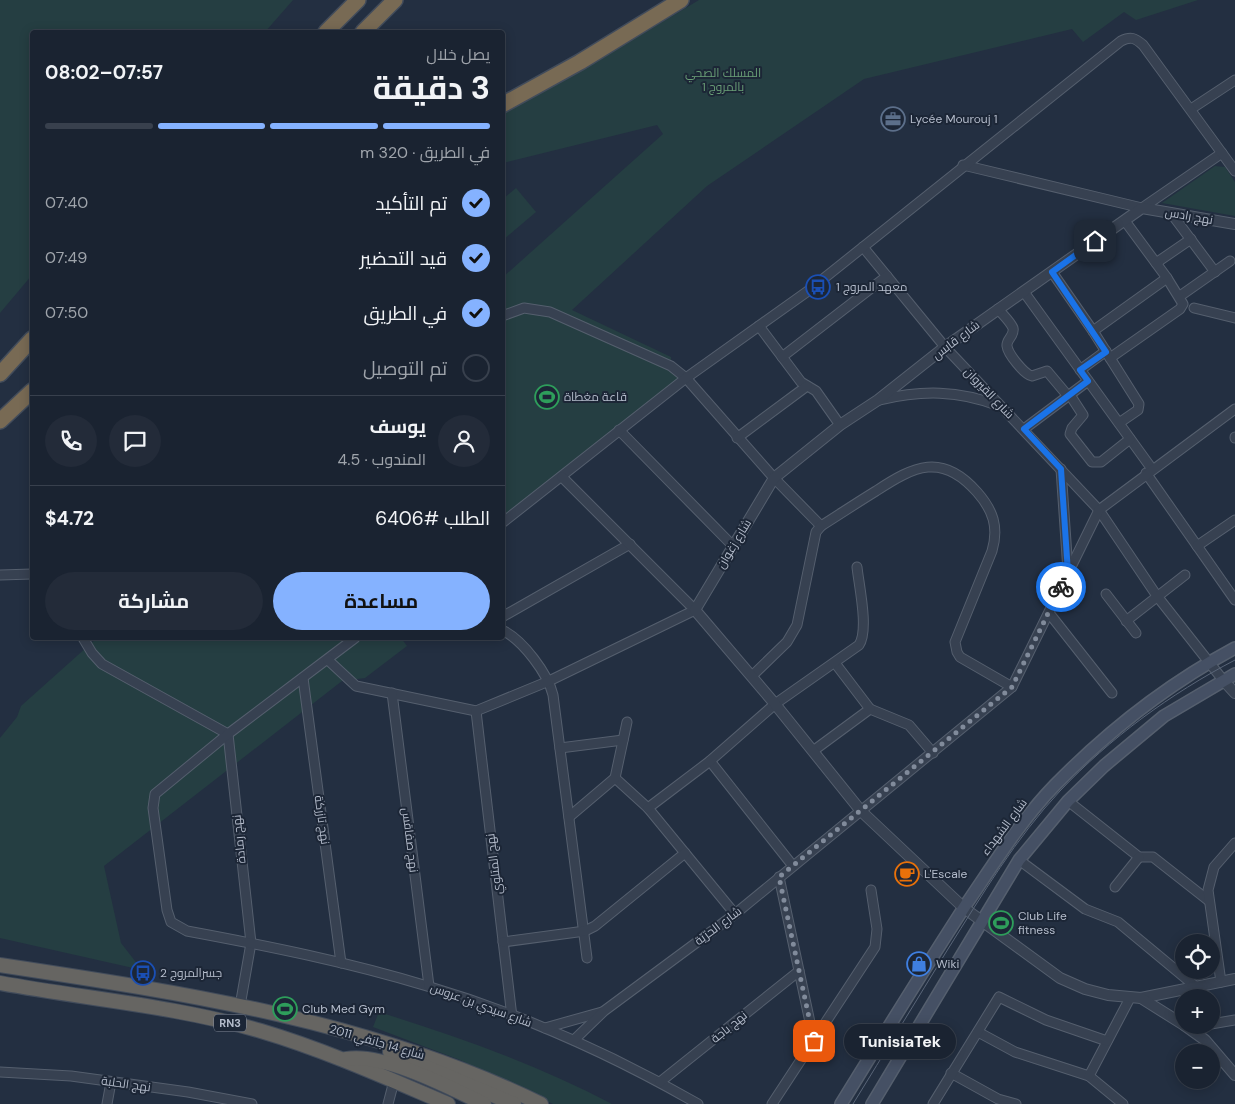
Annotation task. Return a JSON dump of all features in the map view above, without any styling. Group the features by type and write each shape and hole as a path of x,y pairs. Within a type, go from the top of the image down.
{"highway":[{"path":"328,30 358,0"},
{"path":"365,30 395,0"},
{"path":"505,103 580,62 681,0"},
{"path":"0,374 30,341"},
{"path":"0,422 30,393"},
{"name":"شارع 14 جانفي 2011","path":"0,965 174,991 354,1034 456,1066 541,1104"},
{"name":"شارع 14 جانفي 2011","path":"0,982 231,1023 289,1040 343,1060 448,1104"},
{"path":"0,987 16,986"},
{"path":"354,1034 369,1044 474,1085 514,1104"},
{"path":"343,1060 359,1058 382,1061 437,1082 484,1104"}],"main road":[{"name":"شارع الشهداء","path":"841,1104 916,981 1005,845 1054,786 1091,749 1150,701 1208,663 1235,648"},
{"path":"872,1104 1019,860 1068,801 1104,766 1164,716 1235,674"}],"street":[{"path":"505,521 686,378 863,248 963,165 1128,37 1136,38 1143,45 1235,171"},
{"path":"1191,109 1235,80"},
{"path":"963,165 1142,208 1222,153"},
{"name":"نهج رادس","path":"1142,208 1235,224"},
{"name":"شارع قابس","path":"774,478 840,425 878,400 946,347 1142,208"},
{"path":"1171,213 1215,272"},
{"path":"1080,370 1108,355 1180,309 1183,304 1180,296 1124,221"},
{"path":"1156,263 1190,239"},
{"name":"شارع القيروان","path":"863,248 946,347 1099,510 1158,596 1223,680"},
{"path":"1180,296 1230,261"},
{"path":"1052,272 1093,330 1140,404 1138,410 1119,424"},
{"path":"782,357 887,276"},
{"path":"1093,330 1167,278"},
{"path":"1024,292 1130,439 1197,546 1235,600"},
{"path":"505,315 524,308 538,308 550,312 655,358 686,378 737,438 821,526"},
{"path":"1194,308 1235,318"},
{"path":"998,309 1013,328 1013,334 1007,343 1008,348 1023,371 1032,376 1047,371 1084,415 1072,428 1070,434 1092,462 1101,462 1130,439"},
{"path":"759,326 807,386 816,391 840,425"},
{"path":"1024,429 1088,381"},
{"path":"737,438 807,386"},
{"path":"878,400 919,392 952,393 970,396 1004,408"},
{"path":"752,676 786,642 796,625 812,542 821,526 902,474 916,468 929,466 943,468 958,474 968,482 990,510 996,536 982,580 955,642 955,647 960,657 1012,687 1099,510 1235,409"},
{"path":"619,430 733,546"},
{"path":"1061,469 1068,573"},
{"path":"562,477 695,610 752,676 861,811 964,908 1060,978 1085,989 1136,998 1175,1020"},
{"name":"شارع زغوان","path":"695,610 774,478"},
{"path":"1197,546 1235,520"},
{"path":"505,615 630,544"},
{"path":"648,808 710,761 775,704 835,663 862,640 864,628 857,567"},
{"path":"0,575 30,574"},
{"path":"1126,621 1185,575"},
{"path":"1106,594 1136,633"},
{"path":"328,660 356,686 476,711 549,681 695,610"},
{"path":"1049,613 1112,693"},
{"path":"505,632 512,636 541,668 549,681 553,695 588,958"},
{"path":"84,640 102,664 228,734 353,640"},
{"path":"835,663 870,710 909,725 933,753"},
{"name":"نهج تازركة","path":"302,678 341,963"},
{"path":"1223,680 1235,693"},
{"name":"شارع الحرّيّة","path":"574,1040 604,1011 735,914 1012,687"},
{"name":"نهج صفاقس","path":"392,693 429,986"},
{"path":"813,751 870,710"},
{"name":"نهج المتلوي","path":"476,711 512,1017"},
{"path":"569,817 615,778 627,722"},
{"name":"نهج رمادة","path":"228,734 251,943 240,1006"},
{"name":"شارع سيدي بن عروس","path":"228,734 158,790 153,798 166,910 171,922 187,931 341,963 429,986 574,1040 660,1082 698,1104"},
{"path":"560,748 623,740"},
{"path":"710,761 793,866"},
{"path":"615,778 648,808 735,914"},
{"path":"1068,801 1139,857 1154,857 1208,901"},
{"path":"1221,982 1208,901 1208,890 1211,874 1235,843"},
{"path":"503,942 585,931 605,920 685,853"},
{"path":"1115,887 1139,857"},
{"path":"1019,860 1085,909 1118,922 1195,986"},
{"path":"779,877 814,1041"},
{"path":"772,1104 875,947 878,928 871,890"},
{"name":"نهج باجة","path":"660,1082 799,971"},
{"path":"1089,1076 1107,1041 1136,998 1235,979"},
{"path":"932,1104 999,997 1046,1020 1107,1041"},
{"path":"546,1028 604,1011"},
{"path":"1220,1022 1235,1020"},
{"path":"978,1032 1024,1056 1089,1076 1123,1104"},
{"path":"1196,1034 1205,1040 1234,1071"},
{"name":"نهج الحلبة","path":"0,1072 71,1076 188,1092 252,1104"},
{"path":"951,1073 998,1099 1016,1104"},
{"path":"388,1104 394,1081"},
{"path":"107,1104 111,1082"}],"green space":[{"path":"0,0 293,0 267,30 30,30 30,277 0,313"},
{"name":"المسلك الصحي بالمروج 1","path":"699,0 1198,0 1136,20 1124,12 1083,42 1072,29 864,79 707,186 572,310 671,357 671,368 683,377 505,523 505,275 663,134 657,125 505,163 505,112 609,54"},
{"path":"1215,166 1225,167 1235,182 1235,216 1162,203"},
{"path":"516,188 536,212 505,238 505,197"},
{"path":"95,640 402,640 407,646 365,678 342,681 104,866 121,943 142,970 0,938 0,738 17,717 21,706"},
{"path":"379,1012 439,1031 527,1064 612,1104 553,1104 460,1060 373,1027"}],"tram line":[{"path":"853,1104 987,888 1014,847 1044,809 1079,772 1120,735 1164,702 1235,660"}],"way so far":[{"path":"814,1041 779,877 979,716 1012,687 1061,587"}],"place":[{"name":"Lycée Mourouj 1","path":"893,119"},
{"name":"معهد المروج 1","path":"818,287"},
{"name":"قاعة مغطاة","path":"547,397"},
{"name":"L'Escale","path":"907,874"},
{"name":"Club Life fitness","path":"1001,923"},
{"name":"Wiki","path":"919,964"},
{"name":"جسرالمروج 2","path":"143,973"},
{"name":"Club Med Gym","path":"285,1009"},
{"name":"TunisiaTek","path":"814,1041"}],"route":[{"path":"1061,587 1068,573 1065,506 1061,469 1024,429 1088,381 1080,370 1106,352 1093,330 1052,272 1095,241"}]}
